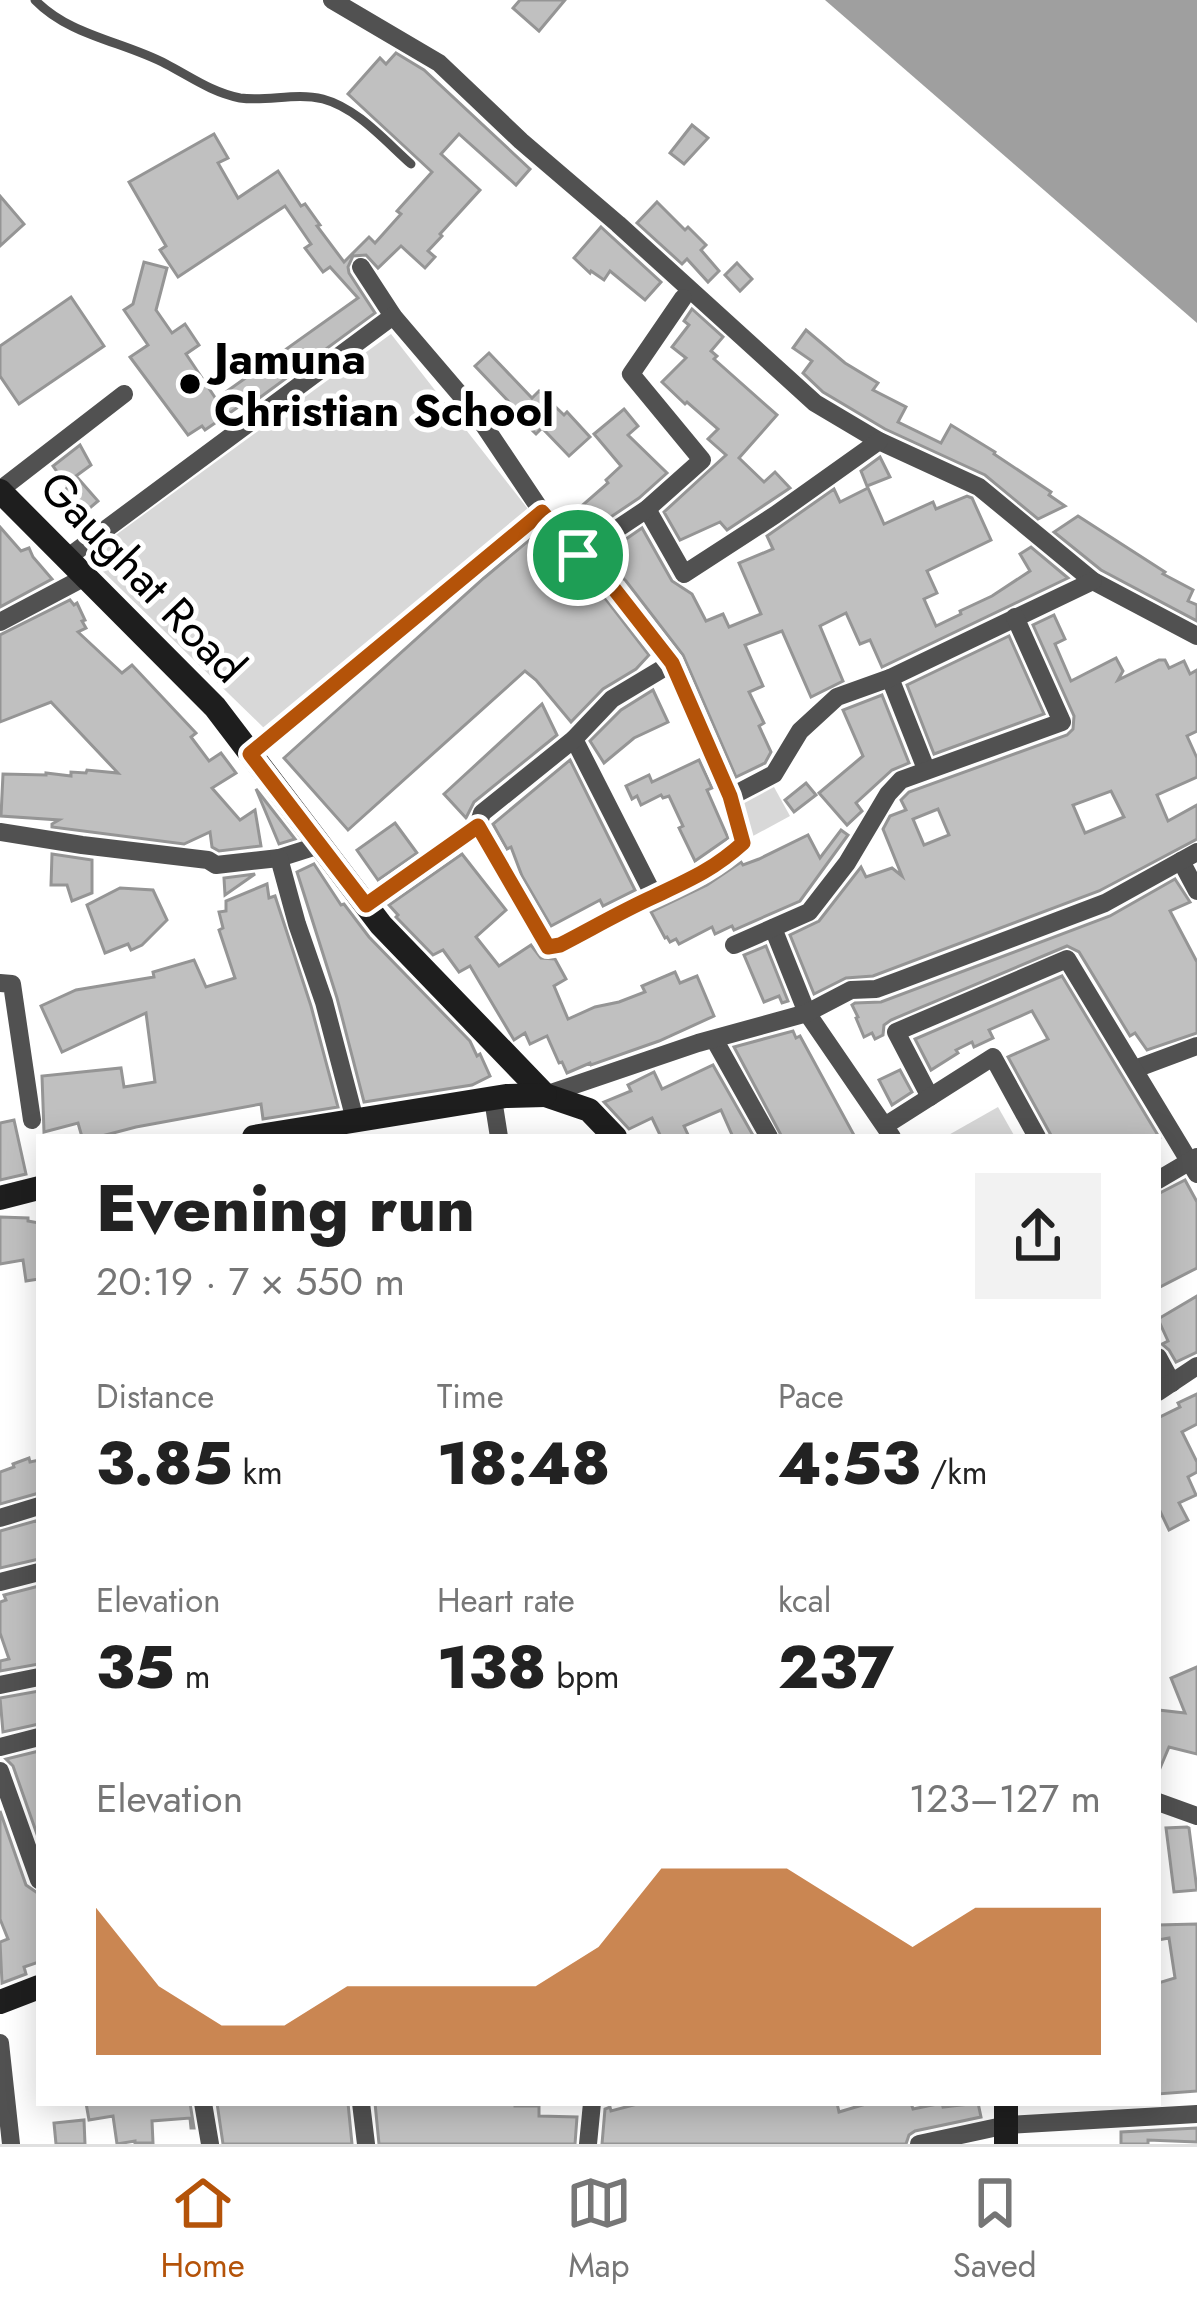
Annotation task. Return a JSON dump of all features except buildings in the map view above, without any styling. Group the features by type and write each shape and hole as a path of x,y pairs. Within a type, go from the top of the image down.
{"main road":[{"name":"Gaughat Road","path":"0,490 215,707 381,925 545,1096 590,1111 612,1134"},
{"path":"315,1132 356,1120 506,1096 545,1096"},
{"path":"0,1198 36,1189"},
{"path":"0,2002 36,1988"}],"street":[{"path":"332,0 439,63 815,403 879,441 979,487 1094,581 1197,636"},
{"path":"361,268 393,316 475,412 542,512 615,590 672,663 730,796 743,843 690,881 548,947 478,826"},
{"path":"578,555 647,509 702,460 632,374 683,298"},
{"path":"67,558 393,316"},
{"path":"0,490 124,394"},
{"path":"647,509 684,574 879,441"},
{"path":"250,754 542,512"},
{"path":"0,622 86,577"},
{"path":"730,796 774,774 800,731 837,697 1094,581"},
{"path":"734,945 809,912 901,780 1062,722 1015,616"},
{"path":"366,905 478,826 482,813 574,739 612,699 672,663"},
{"path":"890,677 926,769"},
{"path":"574,739 654,896"},
{"path":"0,832 208,860 216,865 279,858 320,845"},
{"path":"545,1096 807,1013 851,990 876,989 1106,903 1189,856 1197,891"},
{"path":"279,858 356,1120"},
{"path":"772,928 807,1013 889,1131 930,1097 993,1057 1035,1134"},
{"path":"930,1097 896,1032 1067,959 1195,1164 1161,1179"},
{"path":"0,983 12,984 32,1120"},
{"path":"714,1039 767,1134"},
{"path":"1135,1069 1197,1046"},
{"path":"493,1099 499,1134"},
{"path":"1165,1387 1197,1366"},
{"path":"0,1519 36,1507"},
{"path":"0,1582 36,1573"},
{"path":"0,1685 36,1678"},
{"path":"0,1747 36,1738"},
{"path":"0,1771 36,1872"},
{"path":"1161,1803 1197,1816"},
{"path":"0,2043 11,2144"},
{"path":"204,2106 210,2144"},
{"path":"361,2106 366,2144"},
{"path":"588,2144 593,2106"},
{"path":"919,2144 1006,2124 1197,2114"}],"lane":[{"path":"34,0 59,22 166,64 220,94 249,99 292,94 326,99 351,112 411,164"}],"shaded area":[{"path":"825,0 1197,0 1197,323"},
{"path":"391,334 528,509 265,729 87,556"},
{"path":"774,787 790,816 753,836 737,807"},
{"path":"998,1107 1013,1134 950,1134"}],"place":[{"name":"Jamuna Christian School","path":"190,384"}],"route":[{"path":"542,512 578,555 615,590 672,663 730,796 743,843 690,881 548,947 478,826 366,905 250,754 542,512"}]}
